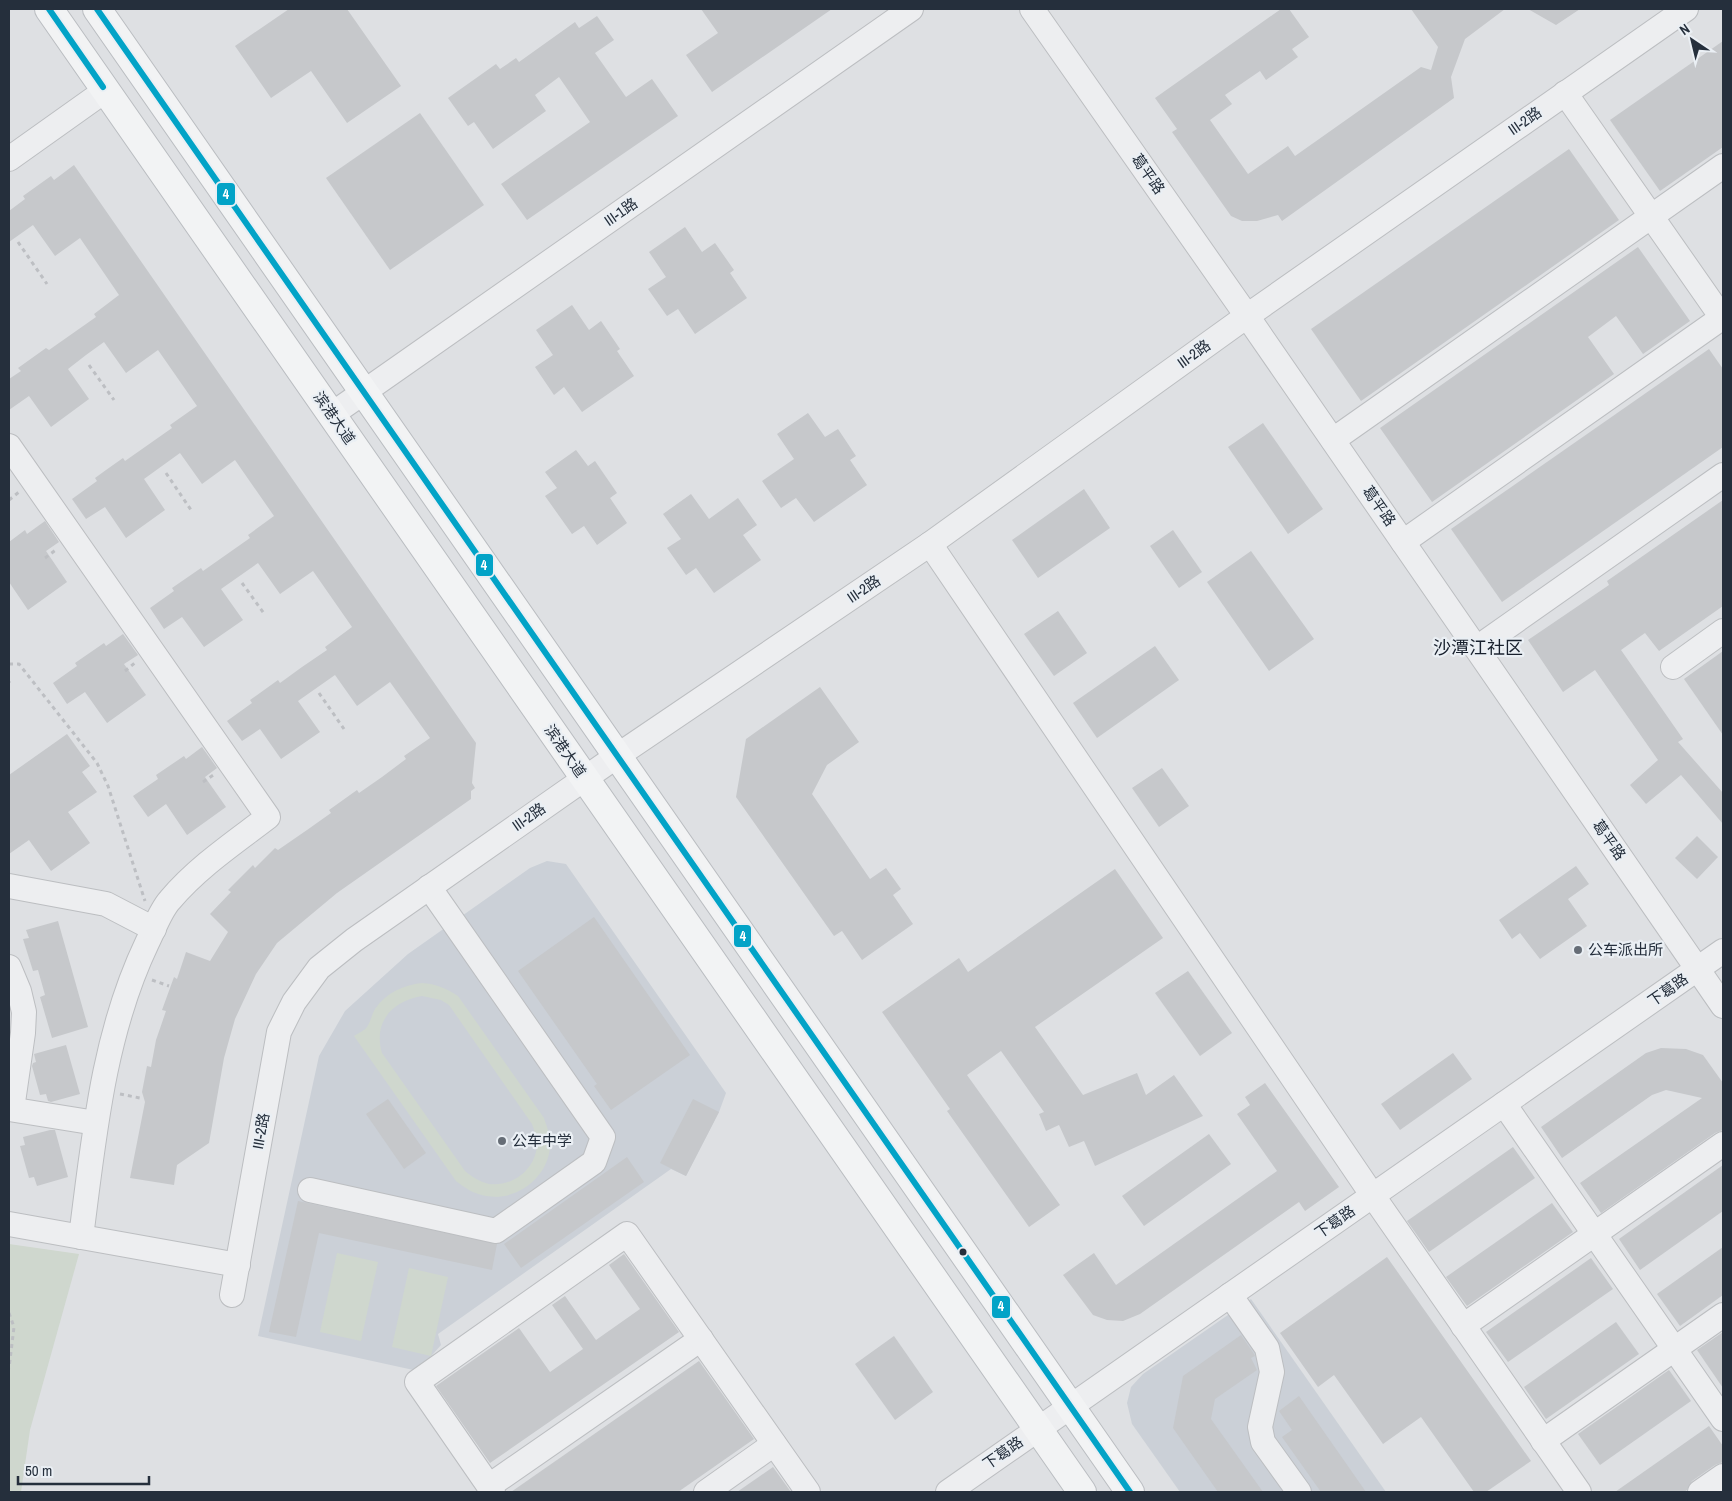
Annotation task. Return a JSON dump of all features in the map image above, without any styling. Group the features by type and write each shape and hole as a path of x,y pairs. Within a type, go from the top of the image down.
{"main road":[{"name":"滨港大道","path":"49,9 1082,1492"},
{"path":"97,9 1130,1492"}],"street":[{"name":"III-1路","path":"331,414 911,9"},
{"name":"葛平路","path":"1032,9 1333,440 1723,1006"},
{"name":"III-2路","path":"232,1295 279,1032 294,1002 319,968 354,940 585,778 930,544 1247,316 1686,9"},
{"path":"9,159 106,90"},
{"path":"1403,542 1723,318 1565,93"},
{"path":"1333,440 1723,166"},
{"path":"9,446 268,817 207,863 169,901 132,973 112,1036 96,1123 81,1237"},
{"path":"1476,648 1723,475"},
{"path":"930,544 1372,1196 1579,1492"},
{"path":"1673,667 1723,631"},
{"path":"9,886 106,904 154,928"},
{"path":"310,1190 496,1231 594,1162 603,1137 429,887"},
{"name":"下葛路","path":"948,1492 1723,951"},
{"path":"9,967 19,991 24,1012 23,1033 10,1109 96,1123"},
{"path":"1504,1104 1723,1419"},
{"path":"1463,1326 1723,1144"},
{"path":"9,1224 238,1264"},
{"path":"701,1339 491,1489 417,1382 627,1234 701,1339 808,1492"},
{"path":"1230,1295 1267,1348 1272,1372 1260,1427 1263,1442 1299,1492"},
{"path":"1543,1441 1723,1315"},
{"path":"706,1492 774,1444"},
{"path":"1700,1492 1723,1476"}],"path":[{"path":"18,242 47,284"},
{"path":"89,365 114,400"},
{"path":"166,474 191,510"},
{"path":"242,583 265,615"},
{"path":"9,664 19,664 97,763 108,786 154,928"},
{"path":"319,693 344,729"},
{"path":"9,1313 14,1327 9,1368"}],"shaded area":[{"name":"公车中学","path":"547,861 566,864 726,1093 719,1112 686,1176 671,1169 438,1334 441,1345 418,1371 258,1336 319,1056 345,1011 408,954 530,868"},
{"path":"415,984 436,985 458,996 544,1118 550,1138 549,1153 539,1174 521,1190 510,1195 486,1196 470,1190 456,1181 354,1036 367,1027 375,1009 384,998 402,988","holes":["422,996 441,1000 449,1005 532,1124 536,1136 536,1152 528,1168 515,1179 498,1184 489,1184 476,1179 465,1171 382,1053 380,1032 387,1015 394,1008 411,999"]},
{"path":"9,1244 79,1254 30,1430 21,1492 9,1492"},
{"path":"337,1253 378,1262 361,1341 320,1332"},
{"path":"409,1268 448,1277 431,1356 392,1347"},
{"path":"1251,1299 1386,1492 1180,1492 1132,1424 1127,1403 1131,1387 1143,1374"}],"building":[{"path":"289,9 347,9 401,86 347,123 311,71 271,98 235,46"},
{"path":"701,9 832,9 712,92 686,55 718,33"},
{"path":"1281,9 1289,9 1309,37 1292,49 1298,57 1266,80 1260,71 1225,95 1232,104 1210,120 1248,174 1288,146 1295,156 1421,67 1431,70 1438,47 1411,9 1505,9 1465,39 1451,77 1454,98 1282,221 1278,215 1257,221 1242,221 1231,216 1172,132 1177,129 1155,98"},
{"path":"1528,9 1580,9 1556,25"},
{"path":"597,16 614,40 595,53 626,97 652,79 678,116 527,220 501,184 590,122 559,77 535,95 546,111 493,149 474,122 468,126 448,98 496,64 500,69 516,58 519,62 575,22 579,28"},
{"path":"1723,41 1723,147 1660,191 1610,120"},
{"path":"420,113 484,205 390,270 326,178"},
{"path":"1569,149 1619,220 1361,401 1311,329"},
{"path":"74,165 476,743 472,783 475,788 471,791 471,799 337,893 277,943 256,974 235,1019 224,1058 209,1143 177,1165 174,1185 130,1178 145,1102 142,1092 147,1066 151,1067 156,1040 166,1011 162,1010 174,977 177,979 186,952 210,961 228,932 210,914 231,892 228,890 253,865 255,868 275,848 278,850 331,813 329,810 357,790 359,793 382,777 406,759 404,756 430,738 390,682 357,706 335,675 298,701 320,732 281,759 260,729 242,741 227,721 252,703 250,700 278,680 280,683 327,650 325,647 352,627 313,571 280,594 258,563 221,589 243,620 204,647 182,617 164,629 150,608 174,591 172,588 201,568 203,571 250,538 248,535 274,516 235,460 202,484 180,453 144,479 165,510 126,538 105,507 86,519 72,499 97,481 95,478 123,458 125,461 172,428 170,425 197,406 158,350 126,373 104,342 68,369 89,399 51,427 29,396 9,410 9,379 21,371 18,368 46,348 49,350 96,317 94,314 119,295 80,238 55,256 33,225 9,242 9,211 25,199 23,196 51,176 54,180"},
{"path":"685,227 702,252 715,243 734,270 730,273 747,298 695,334 678,309 667,316 648,289 666,277 649,252"},
{"path":"1638,247 1690,321 1643,354 1616,316 1588,337 1614,374 1432,502 1380,428"},
{"path":"572,305 589,330 601,321 620,349 617,351 634,376 582,412 564,387 554,395 535,367 553,355 536,330"},
{"path":"1709,349 1723,369 1723,447 1502,602 1451,529"},
{"path":"808,413 825,437 838,429 856,456 850,460 867,485 814,522 796,498 781,508 762,481 794,459 777,434"},
{"path":"1263,423 1323,509 1288,534 1228,447"},
{"path":"576,450 588,466 595,461 617,493 610,498 627,523 597,545 584,526 572,534 545,496 557,488 545,472"},
{"path":"1084,489 1110,528 1038,578 1012,540"},
{"path":"691,494 709,519 738,498 757,525 743,535 761,560 714,593 696,568 686,575 667,548 681,539 663,514"},
{"path":"1723,500 1723,606 1659,651 1645,633 1621,650 1683,739 1678,742 1723,793 1723,824 1681,775 1646,804 1630,785 1658,760 1595,670 1563,692 1528,640 1609,585 1607,581"},
{"path":"45,521 59,542 46,551 67,582 28,610 9,582 9,542 25,530 27,534"},
{"path":"1173,530 1202,572 1179,588 1150,546"},
{"path":"1251,551 1314,639 1269,671 1207,582"},
{"path":"1058,611 1087,653 1054,676 1024,634"},
{"path":"123,634 138,655 124,664 146,695 107,723 85,692 67,704 53,683 77,666 75,663 104,643 106,646"},
{"path":"1155,646 1179,680 1097,738 1073,703"},
{"path":"1723,651 1723,735 1684,679"},
{"path":"820,687 859,742 827,765 812,794 870,879 886,868 901,889 893,895 913,924 862,960 842,931 834,936 736,797 746,739"},
{"path":"67,734 90,766 82,772 97,792 68,812 90,843 51,871 29,840 9,854 9,775"},
{"path":"202,747 217,768 205,777 226,807 187,835 166,804 148,817 133,796 158,779 156,775 184,756 186,759"},
{"path":"1162,768 1189,806 1159,827 1132,788"},
{"path":"1697,836 1718,857 1697,879 1675,858"},
{"path":"1576,866 1589,884 1568,899 1587,926 1540,959 1520,933 1512,939 1499,920"},
{"path":"1115,869 1163,938 1035,1027 1083,1095 1137,1073 1146,1095 1174,1075 1203,1116 1095,1166 1084,1141 1069,1147 1059,1125 1046,1131 1039,1114 1044,1112 1001,1051 967,1075 1060,1205 1029,1227 947,1111 950,1109 882,1012 959,958 968,972"},
{"path":"594,917 690,1055 611,1110 594,1086 597,1084 518,971"},
{"path":"58,921 88,1027 52,1038 40,997 45,995 38,970 33,971 23,939 29,938 26,930"},
{"path":"1188,971 1232,1033 1200,1056 1155,993"},
{"path":"66,1045 80,1094 51,1102 48,1101 46,1094 40,1095 32,1066 36,1062 34,1054"},
{"path":"1661,1048 1686,1049 1703,1055 1723,1083 1723,1130 1715,1133 1601,1213 1580,1183 1702,1098 1666,1090 1652,1095 1562,1158 1541,1127 1646,1053"},
{"path":"1453,1053 1472,1079 1400,1130 1381,1104"},
{"path":"1265,1083 1339,1187 1305,1211 1299,1202 1140,1314 1123,1321 1107,1320 1093,1315 1063,1275 1094,1253 1116,1285 1277,1171 1237,1114 1250,1105 1245,1097"},
{"path":"388,1099 426,1153 404,1169 366,1114"},
{"path":"693,1099 719,1112 686,1176 660,1163"},
{"path":"55,1130 68,1177 37,1186 34,1177 29,1178 20,1146 25,1145 23,1137"},
{"path":"1209,1134 1231,1164 1144,1226 1122,1196"},
{"path":"1513,1147 1535,1178 1429,1252 1407,1221"},
{"path":"627,1157 644,1182 521,1268 504,1244"},
{"path":"1723,1165 1723,1211 1640,1270 1619,1239"},
{"path":"298,1201 497,1244 492,1270 319,1233 296,1337 269,1332"},
{"path":"1552,1203 1573,1232 1467,1306 1446,1277"},
{"path":"1723,1247 1723,1295 1680,1326 1657,1294"},
{"path":"624,1254 679,1332 490,1463 436,1386 519,1328 550,1372 583,1349 552,1305 565,1296 596,1340 640,1309 609,1265"},
{"path":"1387,1257 1531,1461 1486,1492 1474,1492 1421,1417 1383,1444 1334,1375 1318,1387 1280,1333"},
{"path":"1591,1258 1613,1289 1508,1362 1486,1332"},
{"path":"1616,1322 1639,1354 1546,1419 1524,1387"},
{"path":"1723,1332 1723,1388 1697,1350"},
{"path":"1241,1335 1255,1356 1251,1358 1257,1370 1215,1399 1211,1419 1263,1492 1218,1492 1173,1428 1183,1376"},
{"path":"894,1336 933,1392 895,1420 855,1364"},
{"path":"699,1361 754,1439 678,1492 511,1492"},
{"path":"1669,1370 1691,1401 1600,1465 1578,1434"},
{"path":"1299,1396 1366,1492 1321,1492 1282,1437 1292,1430 1279,1411"},
{"path":"1709,1426 1723,1446 1723,1462 1715,1465 1692,1481 1687,1490 1684,1492 1615,1492"},
{"path":"773,1467 791,1492 737,1492"}],"transit line":[{"name":"4","path":"49,9 103,87"},
{"name":"4","path":"97,9 1130,1492"}],"place":[{"name":"公车派出所","path":"1578,950"},
{"name":"公车中学","path":"502,1141"}],"district":[{"name":"沙潭江社区","path":"1478,648"}]}
